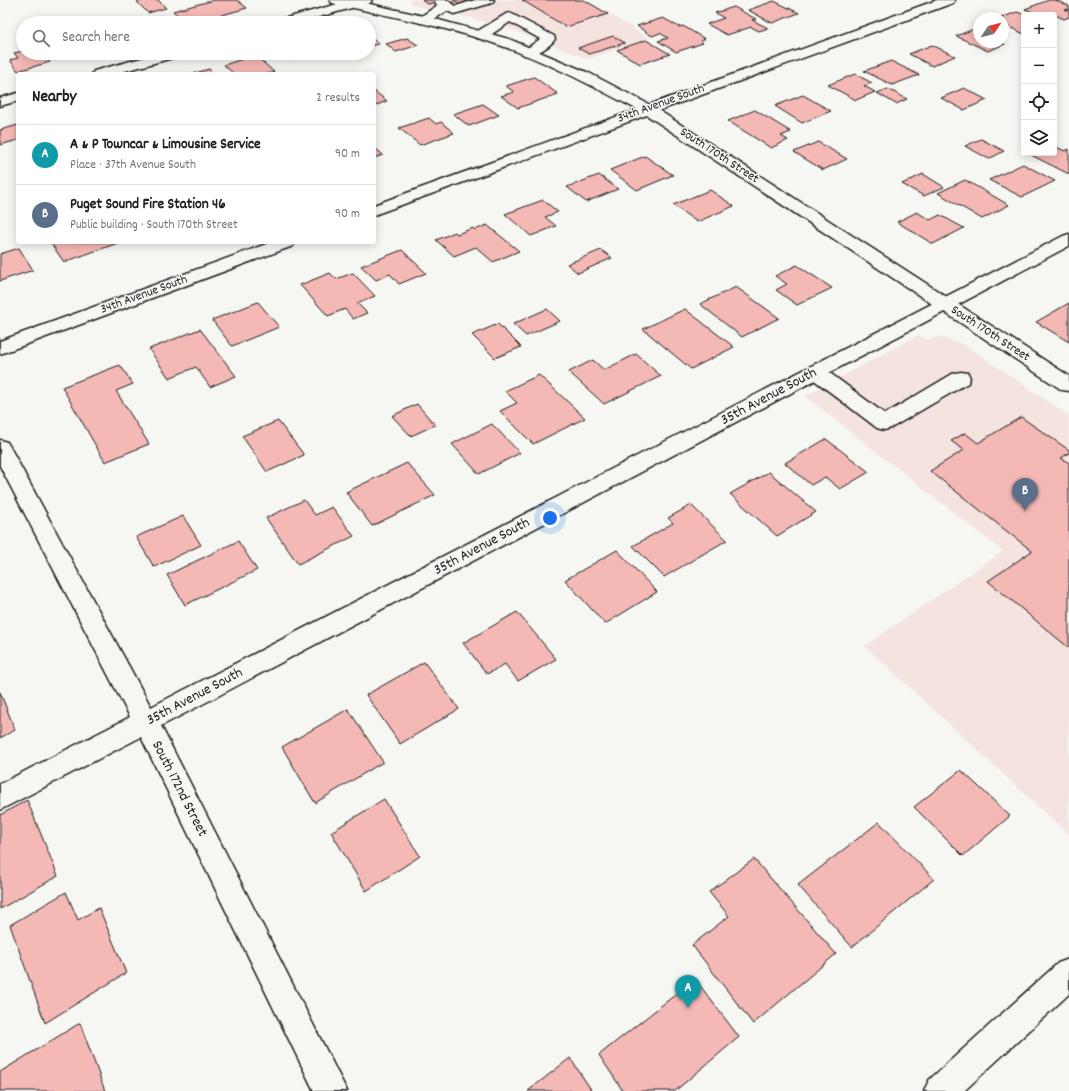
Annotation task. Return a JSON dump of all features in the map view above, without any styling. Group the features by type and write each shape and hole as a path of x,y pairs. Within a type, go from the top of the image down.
{"street":[{"name":"South 170th Street","path":"336,0 358,2 504,42 584,76 647,109 1069,385"},
{"path":"424,20 444,3 454,10 488,0"},
{"name":"34th Avenue South","path":"376,209 647,109 949,0"},
{"path":"308,16 358,2"},
{"path":"481,35 510,17 548,39 528,52"},
{"path":"106,72 150,60"},
{"path":"0,102 16,98"},
{"name":"35th Avenue South","path":"0,798 1069,239"},
{"name":"34th Avenue South","path":"0,348 282,244"},
{"path":"816,372 884,423 961,378"},
{"name":"South 172nd Street","path":"0,447 146,722 331,1091"},
{"path":"940,1091 1069,974"}],"shaded area":[{"path":"410,0 586,0 649,38 588,59 516,31 471,18 416,6 411,3"},
{"path":"919,335 927,340 939,337 965,345 1069,416 1069,835 865,646 1003,551 805,396"}],"building":[{"path":"145,0 158,0 166,8 148,13 137,2"},
{"path":"214,0 237,0 247,8 218,16 178,16 173,11"},
{"path":"422,0 444,0 428,4"},
{"path":"453,0 476,0 460,5"},
{"path":"522,0 584,0 608,14 566,27"},
{"path":"1049,0 1055,0 1069,6 1069,9 1065,10 1069,11 1069,17 1064,19 1057,16 1057,12 1032,12 1025,9"},
{"path":"774,1 799,13 772,23 748,10"},
{"path":"734,7 756,19 752,20 768,28 759,31 751,27 727,35 707,24 724,18 715,13"},
{"path":"1017,12 1021,14 1021,33 1009,27 1009,15"},
{"path":"663,18 679,27 683,26 705,39 700,41 703,43 676,52 658,41 668,38 660,33 652,36 637,26"},
{"path":"973,29 973,44 956,36"},
{"path":"613,36 625,43 589,54 578,48"},
{"path":"407,38 418,45 396,52 386,44"},
{"path":"646,40 670,54 640,64 617,50"},
{"path":"932,45 955,56 932,66 909,54"},
{"path":"982,48 995,48 988,51"},
{"path":"16,58 16,60 48,60 50,62 18,71 10,60"},
{"path":"240,60 261,60 274,72 232,72 224,65"},
{"path":"891,61 919,75 892,85 864,71"},
{"path":"209,69 212,72 199,72"},
{"path":"855,74 872,83 864,86 875,92 856,100 828,85"},
{"path":"534,77 558,94 518,108 501,96 514,92 506,86"},
{"path":"964,88 987,100 964,110 941,98"},
{"path":"888,89 907,99 896,104 877,93"},
{"path":"376,93 387,101 376,105"},
{"path":"803,95 831,111 802,123 775,106"},
{"path":"483,104 499,115 469,126 453,114"},
{"path":"755,110 791,132 781,136 788,140 771,148 728,121"},
{"path":"429,118 436,124 441,122 454,133 420,145 399,128"},
{"path":"16,126 16,141 0,145 0,130"},
{"path":"981,139 1004,151 989,159 965,146"},
{"path":"818,142 847,159 823,170 794,152"},
{"path":"1057,147 1065,151 1069,149 1069,174 1033,156 1057,156"},
{"path":"376,149 383,155 376,157"},
{"path":"645,156 673,175 637,190 610,170"},
{"path":"1023,164 1055,181 1022,197 989,180"},
{"path":"923,174 944,187 924,196 902,184"},
{"path":"599,175 618,189 586,202 567,187"},
{"path":"965,180 1009,205 982,219 938,193"},
{"path":"710,190 734,206 697,222 673,205"},
{"path":"543,200 558,212 545,217 556,226 531,236 505,214"},
{"path":"917,212 930,220 940,215 964,228 933,244 897,222"},
{"path":"487,225 519,251 493,262 476,247 454,256 436,240 455,232 457,234 473,228 475,230"},
{"path":"51,244 115,244 64,262"},
{"path":"19,248 33,270 0,281 0,254"},
{"path":"402,250 426,273 399,284 390,274 376,280 361,266"},
{"path":"601,250 612,258 578,273 567,264"},
{"path":"797,265 832,288 797,305 776,290 787,284 775,276"},
{"path":"330,273 336,279 353,273 375,296 357,303 367,313 353,319 345,309 328,316 300,285"},
{"path":"736,287 779,318 742,337 700,304"},
{"path":"258,302 279,327 232,346 212,320"},
{"path":"1069,303 1069,342 1036,322"},
{"path":"547,309 560,321 526,336 513,324"},
{"path":"685,309 734,347 691,369 643,329"},
{"path":"498,324 521,347 495,358 472,335"},
{"path":"200,329 236,376 210,387 196,367 169,378 149,349"},
{"path":"636,354 661,376 604,404 569,372 593,360 604,370"},
{"path":"120,365 133,384 116,391 149,444 105,462 62,387"},
{"path":"539,375 585,418 533,444 500,411 517,403 505,391"},
{"path":"417,404 435,425 411,436 392,416"},
{"path":"1021,417 1069,450 1069,453 1061,458 1069,463 1069,648 988,581 1032,551 930,471 964,450 951,441 965,433 978,443"},
{"path":"278,421 304,455 267,472 242,436"},
{"path":"492,424 520,453 479,474 452,444"},
{"path":"826,439 869,472 840,489 825,477 811,485 785,463"},
{"path":"407,463 435,495 372,526 346,492"},
{"path":"769,472 816,512 777,536 730,494"},
{"path":"304,500 315,515 332,507 354,536 298,564 266,518"},
{"path":"691,505 727,540 664,577 633,546 673,523 668,518"},
{"path":"183,516 201,545 154,567 136,537"},
{"path":"238,541 257,570 185,605 167,575"},
{"path":"617,550 657,592 605,624 565,580"},
{"path":"517,612 556,659 518,681 505,664 487,674 463,643"},
{"path":"424,662 459,709 400,744 366,695"},
{"path":"0,692 15,730 0,738"},
{"path":"348,709 383,762 315,803 282,747"},
{"path":"961,770 1010,816 963,856 914,807"},
{"path":"384,799 420,856 366,891 331,832"},
{"path":"27,800 58,876 0,909 0,815"},
{"path":"879,822 934,879 852,947 798,885"},
{"path":"754,859 836,954 753,1024 692,945 729,916 709,892"},
{"path":"66,892 78,920 99,908 126,973 45,1023 10,925"},
{"path":"695,979 739,1037 675,1091 623,1091 599,1055"},
{"path":"80,1023 105,1091 0,1091 0,1072"},
{"path":"570,1058 592,1091 528,1091"}],"place":[{"name":"Puget Sound Fire Station 46","path":"1025,511"},
{"name":"A & P Towncar & Limousine Service","path":"688,1008"}]}
